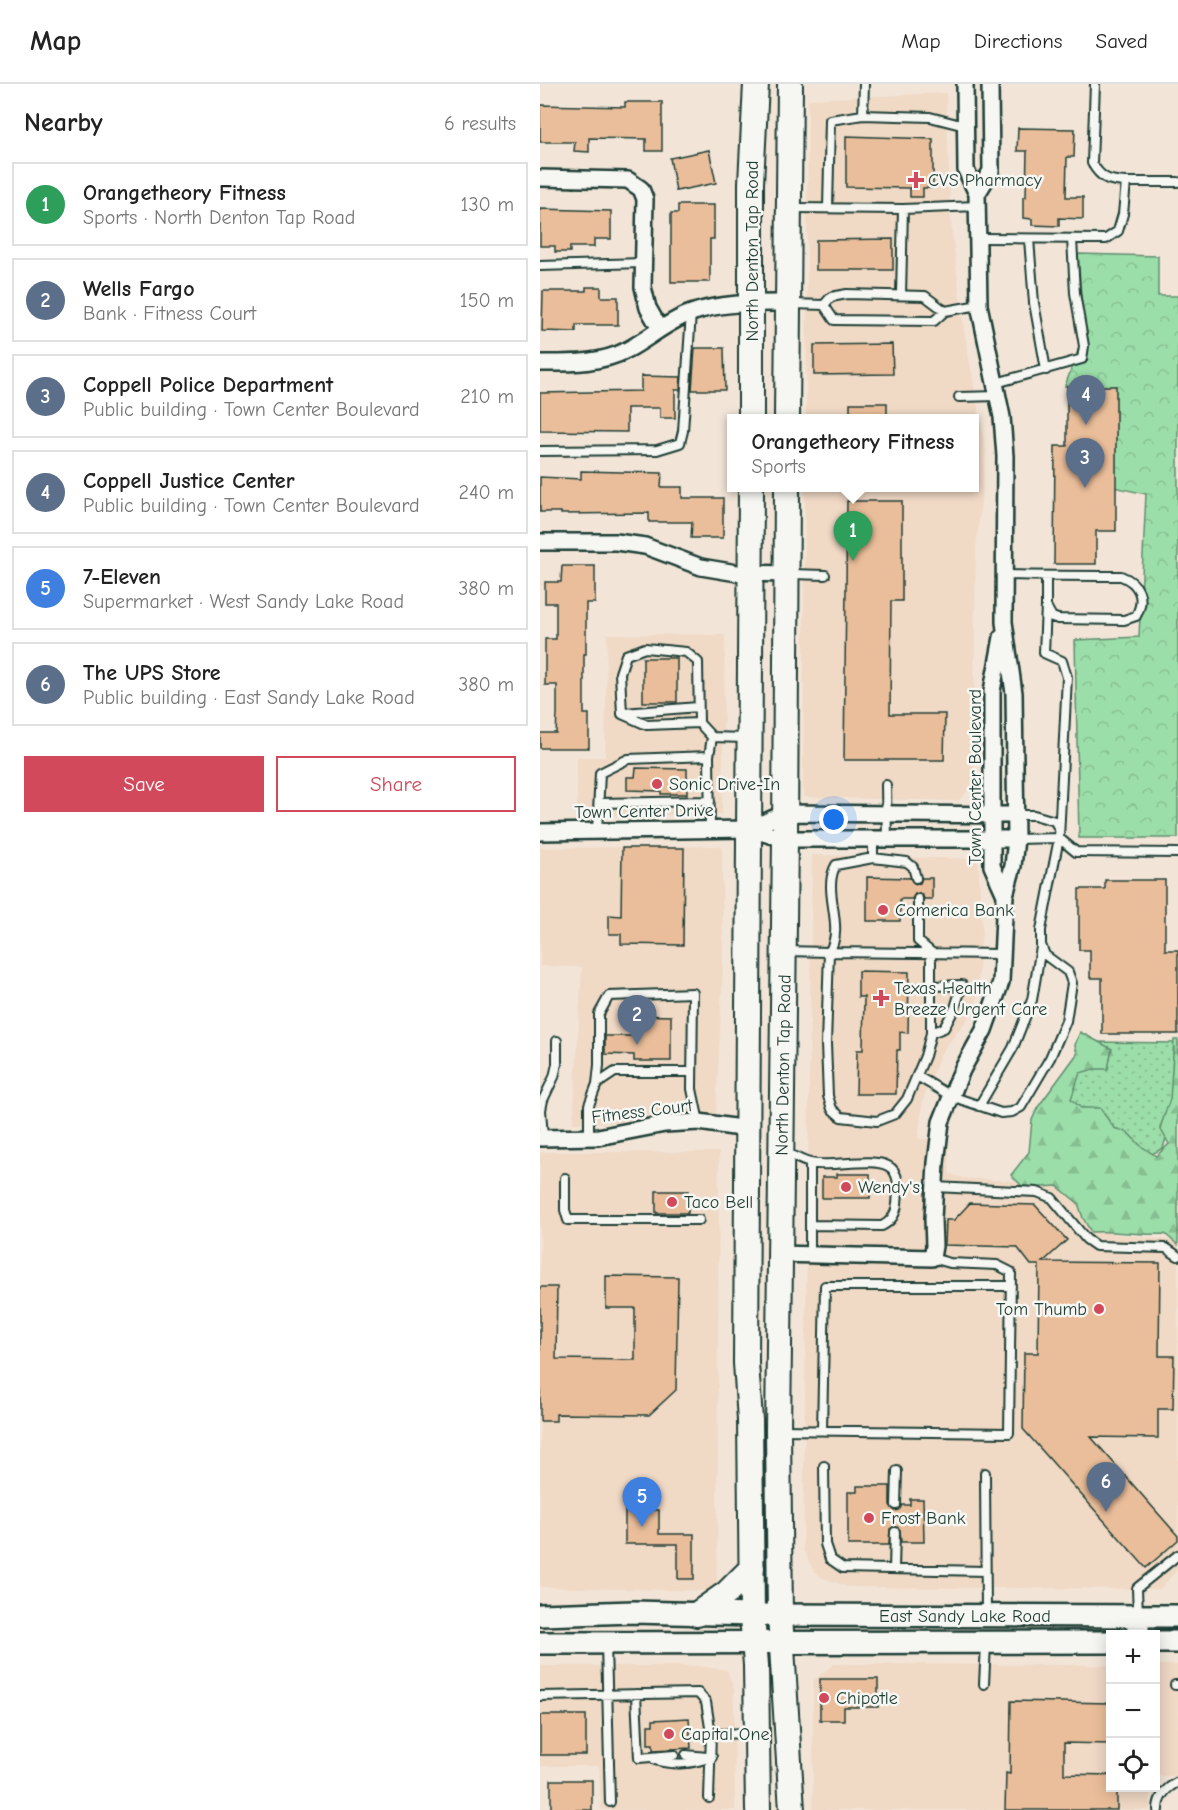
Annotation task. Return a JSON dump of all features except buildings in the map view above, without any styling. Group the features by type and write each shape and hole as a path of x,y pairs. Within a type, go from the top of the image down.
{"main road":[{"name":"North Denton Tap Road","path":"751,414 751,183 756,84"},
{"name":"North Denton Tap Road","path":"787,414 790,84"},
{"name":"North Denton Tap Road","path":"751,492 746,1363 750,1420 758,1810"},
{"name":"North Denton Tap Road","path":"787,492 778,1430 780,1615 792,1810"},
{"path":"747,1137 756,1177 758,1239 767,1251 779,1254"},
{"path":"746,1253 765,1271 768,1337 778,1374"},
{"path":"696,1614 727,1593 752,1568"},
{"name":"East Sandy Lake Road","path":"540,1615 634,1612 753,1615 1047,1616 1138,1625 1178,1616"},
{"path":"981,1642 1002,1627 1032,1625 1047,1616"},
{"name":"East Sandy Lake Road","path":"540,1643 1106,1642"},
{"path":"1160,1642 1178,1642"}],"street":[{"name":"Town Center Boulevard","path":"965,84 966,170 977,200 979,305 998,390 1005,456 1004,621 992,691 992,866 1005,895"},
{"name":"Town Center Boulevard","path":"977,200 991,171 990,84"},
{"path":"540,178 628,180 641,189 645,199 643,287 648,308 660,329"},
{"path":"540,363 586,362 609,357 626,351 660,329 691,313 737,303 788,303"},
{"path":"540,542 616,542 645,546 700,567 736,573 786,574"},
{"name":"Town Center Boulevard","path":"932,1258 941,1122 962,1070 984,1030 1001,982 1005,895 1013,866 1016,839 1014,693 1004,621"},
{"name":"Town Center Drive","path":"749,829 785,813 1016,815"},
{"name":"Town Center Drive","path":"540,832 749,829 785,839 1016,839"},
{"name":"Fitness Court","path":"541,1138 589,1137 665,1124 699,1122 747,1137"},
{"path":"779,1254 932,1258"}],"lane":[{"path":"863,115 864,84"},
{"path":"1095,84 1092,163 1097,172 1109,181 1178,182"},
{"path":"828,208 830,120 863,115 930,117 965,126"},
{"path":"978,238 1106,239 1118,231 1123,214 1126,182"},
{"path":"788,208 903,209 977,200"},
{"path":"901,296 903,209"},
{"path":"1029,238 1034,303 1046,370"},
{"path":"959,397 998,390 1046,370 1082,359 1084,346 1075,293 1072,239"},
{"path":"540,266 644,263"},
{"path":"825,305 831,297 847,294 925,296 945,311"},
{"path":"788,303 825,305"},
{"path":"825,305 834,320 934,321 945,311 979,305"},
{"path":"540,451 657,450 680,443 691,313"},
{"path":"786,574 825,575"},
{"path":"1005,575 1121,576 1133,580 1139,590 1139,610 1136,616 1124,620 1058,619 1047,612 1046,606"},
{"path":"979,1106 1013,1048 1032,1000 1041,946 1041,930 1059,838 1067,677 1062,661 1044,653 1046,576"},
{"path":"622,714 620,674 626,655 645,648 686,652 698,662 699,723 712,737 750,738"},
{"path":"622,714 698,707"},
{"path":"622,714 647,725 699,723"},
{"path":"710,830 709,756 712,737"},
{"path":"597,831 600,773 628,759 709,756"},
{"path":"873,858 886,814 886,785"},
{"path":"598,803 710,801"},
{"path":"1016,815 1034,815 1055,820 1059,838 1076,852 1178,853"},
{"path":"1016,839 1059,838"},
{"path":"916,878 913,867 907,862 873,858 837,865 832,873 836,926 834,944 829,952 826,1044 828,1096 832,1109 841,1117 877,1121 895,1114 907,1099 925,1056 931,1033 931,952 918,941 918,899"},
{"path":"917,1076 951,1095 1001,1113 1011,1112 1021,1107 1050,1058 1066,1021 1072,982 1068,972 1045,955 1041,946"},
{"path":"784,951 1003,954"},
{"path":"931,986 962,985 955,1008 944,1028 931,1033"},
{"path":"589,1137 590,1105 597,1084 599,1065 599,1014 609,996 693,993 692,1089 699,1122"},
{"path":"541,1138 541,1110 554,1077 557,1064 557,1041"},
{"path":"597,1084 615,1072 692,1072"},
{"path":"540,1081 548,1088"},
{"path":"782,1151 810,1163 876,1163 888,1165 894,1171 898,1183 895,1214 888,1223 882,1226 810,1225"},
{"path":"810,1163 810,1255"},
{"path":"565,1178 565,1210 568,1220 699,1220"},
{"path":"935,1186 1037,1192 1052,1198 1086,1239 1096,1246 1166,1248 1178,1257"},
{"path":"778,1430 1009,1433 1011,1272 997,1265 950,1263 932,1258"},
{"path":"822,1430 825,1286 1011,1286"},
{"path":"824,1466 825,1544 830,1559 843,1568 985,1571"},
{"path":"896,1505 897,1471"},
{"path":"985,1473 986,1616"},
{"path":"894,1569 895,1532"},
{"path":"1138,1625 1137,1588 1178,1556"},
{"path":"981,1642 984,1684"},
{"path":"606,1643 610,1802"},
{"path":"540,1696 698,1693 706,1702 711,1734 709,1798"},
{"path":"636,1694 639,1758 674,1755"},
{"path":"711,1734 757,1733"},
{"path":"686,1755 712,1757"},
{"path":"650,1758 671,1764 692,1763 712,1757"},
{"path":"1158,1810 1158,1803 1166,1788 1178,1782"}],"shaded area":[{"path":"946,93 951,223 964,330 986,451 976,549 973,785 958,801 803,797 805,492 979,492 979,414 806,414 808,99"},
{"path":"607,634 725,635 722,814 577,816 577,757 605,757"},
{"path":"722,846 723,968 716,1114 667,1115 618,1122 573,1123 582,967 540,966 540,848"},
{"path":"812,855 978,859 982,929 976,1008 941,1053 923,1100 918,1139 948,1139 950,1174 964,1178 1029,1182 1053,1180 1081,1202 1099,1232 1178,1241 1178,1569 1160,1589 848,1587 821,1577 812,1568 803,1549"},
{"path":"540,1152 719,1152 717,1591 540,1587"},
{"path":"834,1664 1106,1665 1106,1792 1150,1792 1150,1810 813,1810 813,1681"},
{"path":"1160,1665 1178,1665 1178,1776 1160,1776"},
{"path":"540,1666 698,1666 727,1670 734,1689 735,1810 601,1810 599,1766 540,1766"}],"green space":[{"path":"1078,254 1158,256 1158,296 1178,296 1178,838 1079,838 1075,640 1139,637 1146,494 1109,486 1105,389 1065,386 1084,334"},
{"path":"1080,1032 1112,1049 1108,1069 1094,1069 1080,1073 1071,1099 1081,1108 1100,1108 1114,1128 1127,1132 1141,1146 1156,1156 1169,1144 1160,1128 1170,1099 1174,1040 1178,1040 1178,1245 1165,1234 1091,1232 1078,1203 1057,1186 1024,1188 1011,1175 1029,1152 1032,1120 1038,1107 1077,1054 1075,1045"},
{"path":"1089,1042 1178,1043 1178,1100 1163,1148 1143,1159 1050,1106"}],"place":[{"name":"CVS Pharmacy","path":"916,180"},
{"name":"Coppell Justice Center","path":"1086,425"},
{"name":"Coppell Police Department","path":"1085,488"},
{"name":"Orangetheory Fitness","path":"853,561"},
{"name":"Sonic Drive-In","path":"657,784"},
{"name":"Comerica Bank","path":"883,910"},
{"name":"Texas Health Breeze Urgent Care","path":"881,998"},
{"name":"Wells Fargo","path":"637,1045"},
{"name":"Wendy's","path":"846,1187"},
{"name":"Taco Bell","path":"672,1202"},
{"name":"Tom Thumb","path":"1099,1309"},
{"name":"The UPS Store","path":"1106,1512"},
{"name":"Frost Bank","path":"869,1518"},
{"name":"7-Eleven","path":"642,1527"},
{"name":"Chipotle","path":"824,1698"},
{"name":"Capital One","path":"669,1734"}]}
